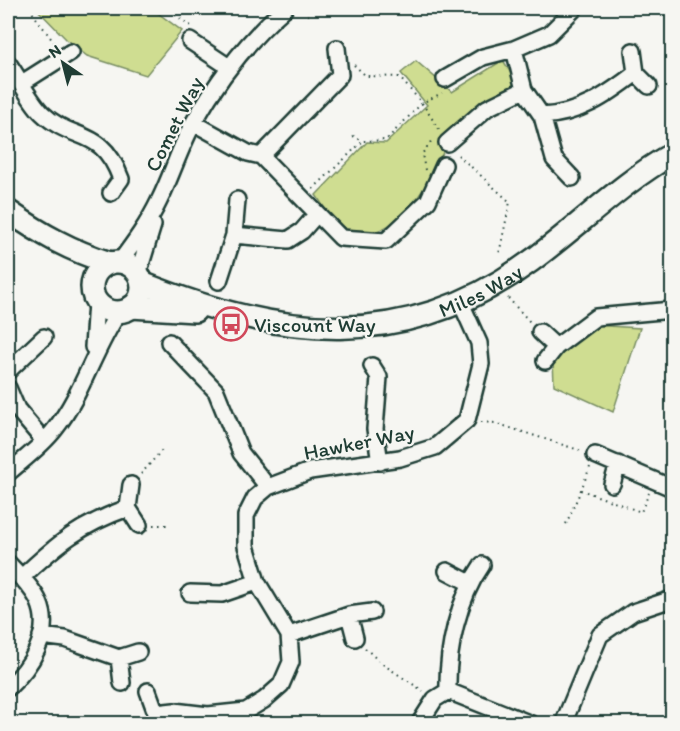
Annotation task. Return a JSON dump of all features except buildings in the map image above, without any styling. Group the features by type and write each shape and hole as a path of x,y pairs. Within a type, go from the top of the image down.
{"street":[{"name":"Comet Way","path":"114,263 141,234 159,202 194,123 229,67 252,37 285,8"},
{"path":"448,83 483,57 514,49 549,34 575,8"},
{"name":"Comet Way","path":"190,41 229,67"},
{"path":"261,156 340,75 338,48"},
{"path":"514,49 524,90 542,116 554,159 572,178"},
{"path":"633,51 636,73 649,86"},
{"path":"22,83 68,54"},
{"path":"8,63 42,113 69,129 92,138 113,158 121,179 111,193"},
{"path":"542,116 565,114 607,95 636,73"},
{"path":"444,137 487,108 524,90"},
{"path":"194,123 248,153 261,156 316,215 341,238 386,241 434,206 441,172"},
{"name":"Miles Way","path":"47,238 79,254 132,268 140,279 195,304 279,325 348,327 389,324 425,316 461,303 530,262 650,166 672,154"},
{"path":"219,281 234,235 237,200"},
{"name":"Comet Way","path":"140,279 159,202"},
{"path":"8,211 47,238 94,294"},
{"path":"234,235 288,240 302,231 316,215"},
{"path":"85,373 95,340 96,274 114,263"},
{"path":"8,473 44,441 70,406 102,337 125,310 140,298 140,279"},
{"name":"Miles Way","path":"94,294 105,309 182,309 252,318"},
{"path":"461,303 479,343 481,364 467,420"},
{"path":"545,361 556,347 596,317 672,310"},
{"path":"540,332 556,347"},
{"path":"8,371 44,337"},
{"path":"169,342 216,391 242,453 268,487"},
{"path":"380,372 375,429 380,462"},
{"path":"8,388 16,409 44,441"},
{"name":"Hawker Way","path":"148,691 153,718 174,711 249,717 281,685 291,662 289,635 257,582 246,546 246,516 255,498 268,487 309,471 380,462 435,447 467,420"},
{"path":"595,455 672,488"},
{"path":"612,484 618,464"},
{"path":"131,485 128,508 139,525"},
{"path":"21,578 71,534 94,520 128,508"},
{"path":"8,562 39,602 44,623 36,653 8,688"},
{"path":"448,690 448,664 470,583 482,565"},
{"path":"447,571 470,583"},
{"path":"190,593 222,594 257,582"},
{"path":"563,723 600,635 633,612 672,599"},
{"path":"289,635 349,615 372,612"},
{"path":"349,615 356,638"},
{"path":"41,636 65,639 119,658 138,652"},
{"path":"119,658 122,683"},
{"path":"419,723 435,699 448,690"},
{"path":"448,690 531,723"}],"path":[{"path":"29,8 68,54"},
{"path":"308,16 309,8"},
{"path":"353,136 363,141 386,140 422,104 448,83"},
{"path":"441,172 424,169 422,154 444,137"},
{"path":"302,199 363,141"},
{"path":"506,295 540,332"},
{"path":"467,420 495,423 595,455"},
{"path":"131,485 162,450"},
{"path":"566,524 581,490"},
{"path":"139,525 171,525"},
{"path":"356,638 381,663 435,699"}],"green space":[{"path":"36,8 151,8 182,31 146,75 87,56 67,40"},
{"path":"503,60 519,87 449,135 444,151 425,187 398,219 382,229 365,233 347,229 333,219 316,195 367,142 386,143 427,105 401,73 416,61 452,92"},
{"path":"592,325 640,328 613,412 554,385 553,359"}],"place":[{"name":"Viscount Way","path":"231,324"}]}
